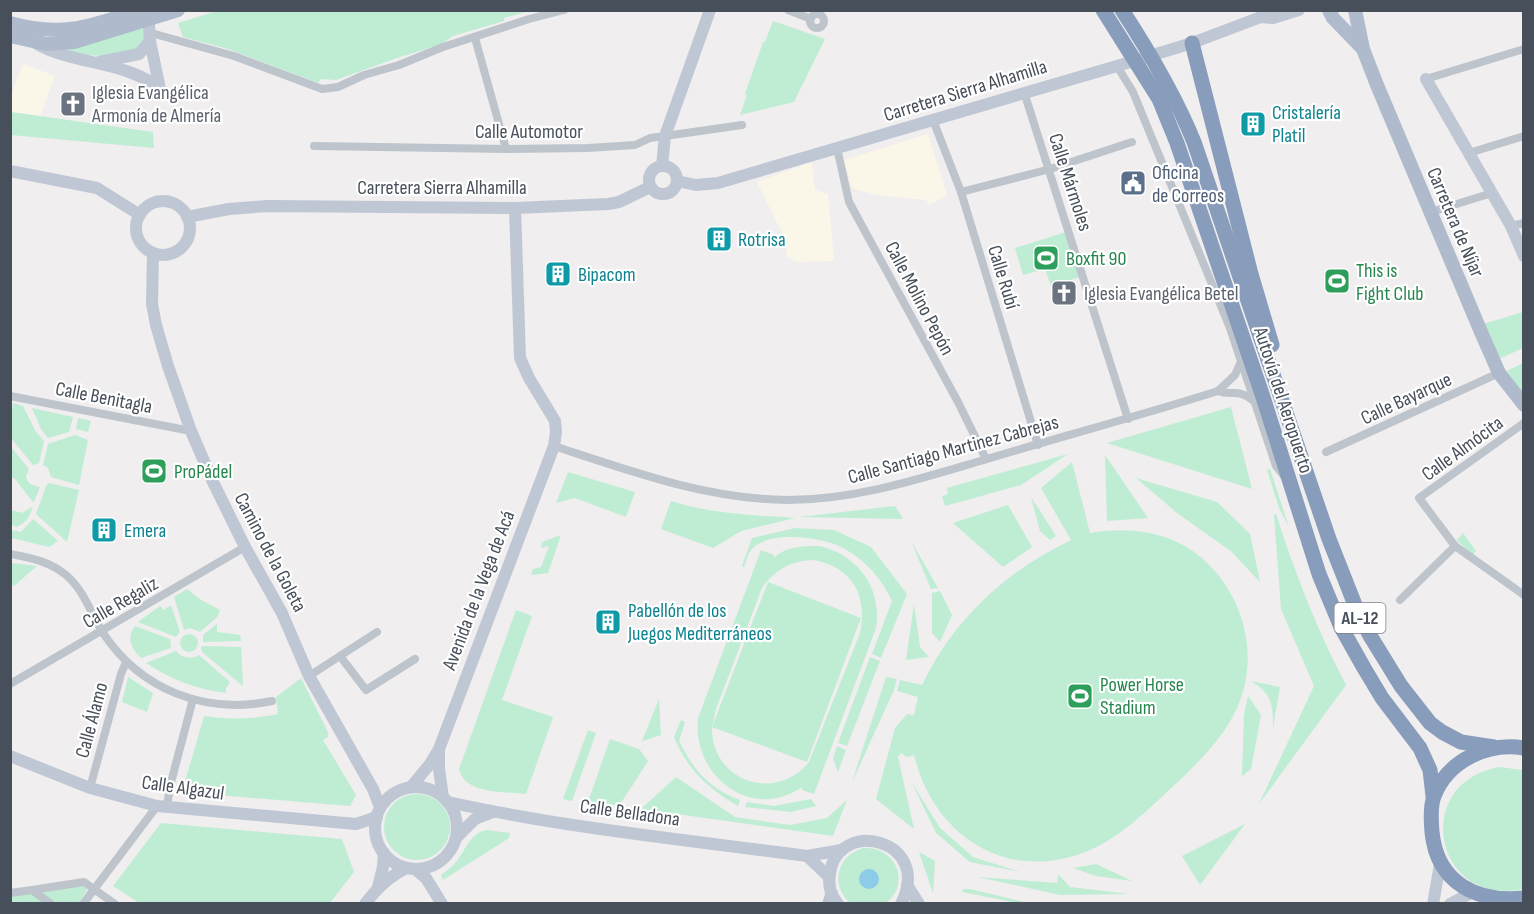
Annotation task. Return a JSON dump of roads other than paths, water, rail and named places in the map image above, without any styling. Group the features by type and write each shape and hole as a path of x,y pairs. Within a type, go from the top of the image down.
{"highway":[{"name":"Autovía del Aeropuerto","path":"1102,10 1160,99 1261,406 1319,574 1341,627 1379,693 1420,748 1430,770 1434,796"},
{"name":"Autovía del Aeropuerto","path":"1122,10 1151,55 1179,107 1194,142 1329,539 1369,634 1422,715 1442,732 1461,742 1494,747"},
{"path":"1192,43 1251,274 1289,402 1293,432"},
{"name":"AL-12","path":"1440,864 1431,828 1434,796 1455,767 1471,755 1494,747 1524,748"},
{"path":"1440,864 1456,881 1473,892 1488,898 1508,900 1524,898"}],"main road":[{"path":"10,36 46,44 74,42 148,23 178,10"},
{"path":"662,166 665,136 710,10"},
{"name":"Carretera Sierra Alhamilla","path":"677,181 696,185 718,183 1192,43 1264,14 1273,18 1299,10"},
{"name":"Carretera de Níjar","path":"1329,10 1363,49"},
{"name":"Carretera de Níjar","path":"1355,10 1363,49 1499,373 1524,405"},
{"path":"10,23 40,31 54,31 148,23"},
{"path":"91,62 139,54 148,23"},
{"path":"33,42 64,56 145,78 160,90 148,23"},
{"path":"1426,78 1492,193 1517,224 1524,256"},
{"path":"662,166 673,170 677,181 671,191 664,194 650,187 649,175 654,168 662,166"},
{"path":"10,171 97,188 140,215"},
{"name":"Carretera Sierra Alhamilla","path":"187,217 229,209 267,206 515,208 608,204 627,199 650,187"},
{"path":"161,202 174,204 187,217 190,229 186,242 172,253 153,252 139,240 136,227 140,215 149,206 161,202"},
{"path":"515,208 520,358 529,378 555,421 554,446"},
{"name":"Camino de la Goleta","path":"153,252 151,295 156,325 191,431 245,547 282,614 309,676 373,789 381,808"},
{"name":"Avenida de la Vega de Acá","path":"411,787 438,749 554,446"},
{"name":"Avenida de la Vega de Acá","path":"438,749 439,769 446,799"},
{"name":"Calle Algazul","path":"10,756 90,788 162,807 356,824 374,835"},
{"path":"365,903 377,888 394,875 411,869 432,866 446,857 456,838 455,813 446,799 432,789 411,787 400,790 381,808 374,835 384,853 393,862 411,869 429,883 442,903"},
{"name":"Calle Belladona","path":"446,799 494,812 807,856 842,850 854,843 871,840 888,844 898,852 906,864 907,885"},
{"name":"Calle Algazul","path":"356,824 381,808"},
{"path":"456,838 475,819 494,812"},
{"path":"838,903 828,898 829,877 834,861 842,850"},
{"path":"377,888 382,874 384,853"},
{"path":"807,856 829,877"},
{"path":"1433,903 1440,864"},
{"path":"429,883 432,866"},
{"path":"901,903 907,885"},
{"path":"907,885 919,903"},
{"path":"1450,903 1473,892"}],"street":[{"path":"148,23 322,89 339,87 364,75 399,65 443,47 564,10"},
{"path":"788,10 811,19"},
{"path":"475,38 506,149"},
{"path":"1426,78 1524,49"},
{"path":"1117,66 1133,92 1230,328 1244,355 1235,375 1218,391"},
{"name":"Calle Mármoles","path":"1024,92 1128,419"},
{"name":"Calle Rubí","path":"933,120 961,192 1038,445"},
{"name":"Calle Automotor","path":"314,146 506,149 635,145 650,138 742,125"},
{"path":"1469,153 1524,135"},
{"path":"961,192 1050,169 1132,142"},
{"name":"Calle Molino Pepón","path":"837,148 849,202 986,459"},
{"path":"1431,212 1492,193"},
{"name":"Calle Bayarque","path":"1326,452 1499,373"},
{"name":"Calle Santiago Martinez Cabrejas","path":"554,446 636,473 706,492 789,500 836,497 896,485 1218,391 1240,393 1261,406"},
{"name":"Calle Benitagla","path":"10,396 191,431"},
{"name":"Calle Almócita","path":"1455,546 1419,498 1524,423"},
{"path":"1400,600 1455,546 1524,596"},
{"name":"Calle Regaliz","path":"10,684 245,547"},
{"path":"10,554 50,564 67,576 78,589 102,631 126,662 159,686 194,699 233,706 272,701"},
{"path":"309,676 377,632"},
{"path":"340,656 366,690 416,659"},
{"name":"Calle Álamo","path":"90,788 126,662"},
{"path":"83,903 162,807 194,699"},
{"path":"10,893 84,882 115,903"},
{"path":"32,890 51,903"}],"water":[{"path":"869,869 876,872 879,879 876,886 869,889 862,886 859,879 862,872"}],"place":[{"name":"Iglesia Evangélica Armonía de Almería","path":"73,104"},
{"name":"Cristalería Platil","path":"1253,124"},
{"name":"Oficina de Correos","path":"1133,183"},
{"name":"Rotrisa","path":"719,239"},
{"name":"Boxfit 90","path":"1046,258"},
{"name":"Bipacom","path":"558,274"},
{"name":"This is Fight Club","path":"1337,281"},
{"name":"Iglesia Evangélica Betel","path":"1064,293"},
{"name":"ProPádel","path":"154,471"},
{"name":"Emera","path":"104,530"},
{"name":"Pabellón de los Juegos Mediterráneos","path":"608,622"},
{"name":"Power Horse Stadium","path":"1080,696"}]}
